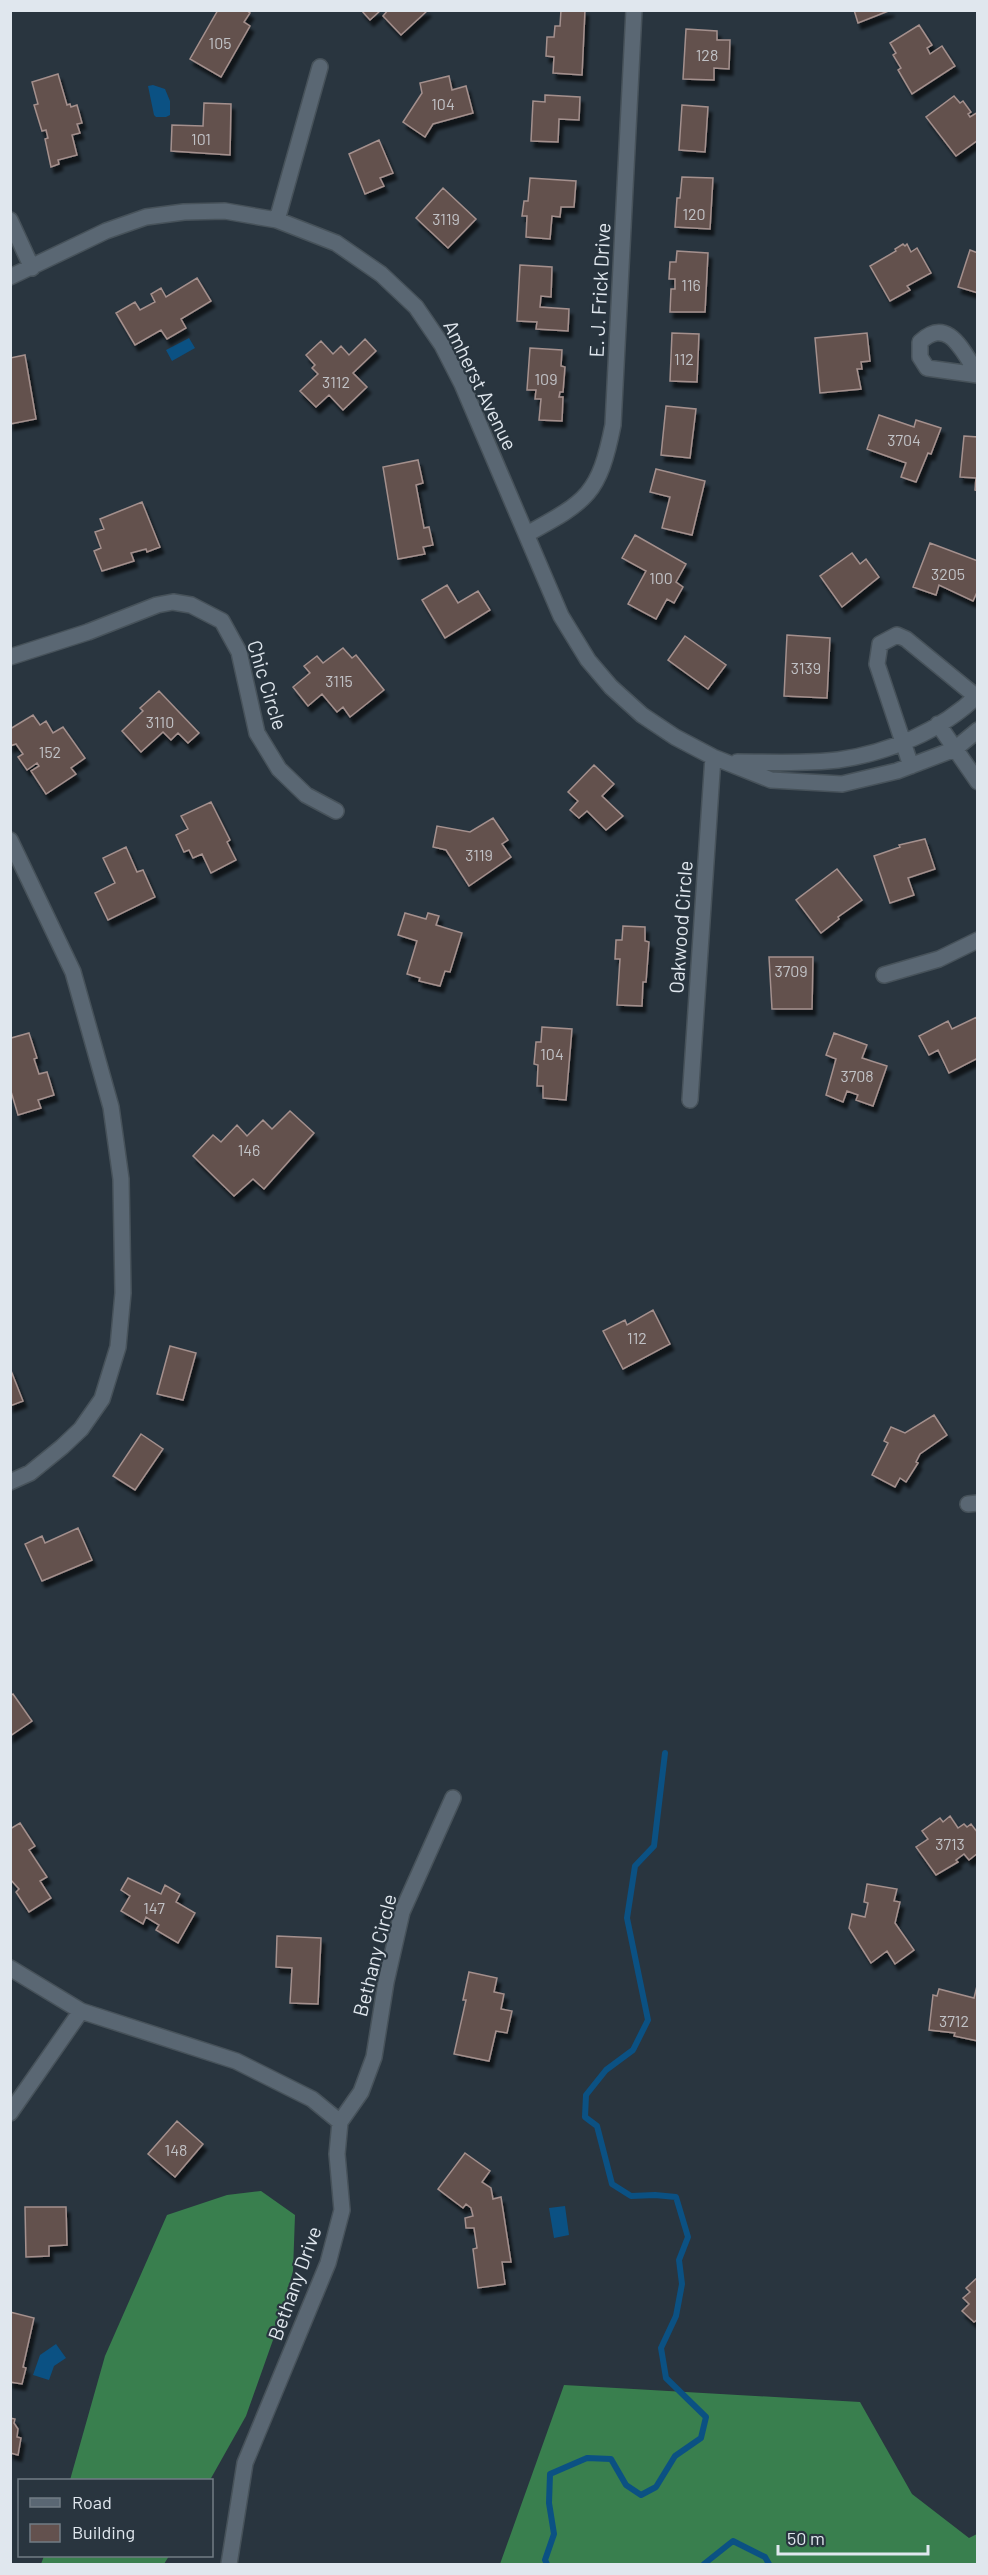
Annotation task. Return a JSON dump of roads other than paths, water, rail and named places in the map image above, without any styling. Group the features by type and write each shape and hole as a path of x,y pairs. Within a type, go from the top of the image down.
{"street":[{"name":"E. J. Frick Drive","path":"527,534 573,508 593,488 606,459 613,425 634,10"},
{"path":"277,220 320,68"},
{"name":"Amherst Avenue","path":"10,277 106,231 146,218 184,213 225,211 277,220 336,243 381,274 416,307 442,345 462,384 561,616 588,660 611,687 642,715 675,737 713,757 731,762 771,780 842,784 911,766 955,749 978,730"},
{"path":"10,220 32,268"},
{"name":"Chic Circle","path":"10,657 88,632 157,605 173,602 191,605 222,621 239,652 257,733 279,769 306,795 336,811"},
{"path":"911,766 877,664 880,644 897,635 906,639 977,696"},
{"name":"Amherst Avenue","path":"731,762 837,760 879,752 938,724 977,696"},
{"path":"938,724 978,782"},
{"name":"Oakwood Circle","path":"690,1100 713,757"},
{"path":"10,840 73,972 111,1107 121,1179 123,1293 118,1347 102,1399 81,1429 62,1447 30,1473 10,1482"},
{"path":"884,975 939,959 978,940"},
{"name":"Bethany Circle","path":"340,2122 361,2092 374,2057 386,1982 402,1912 453,1798"},
{"path":"10,1968 81,2012 236,2061 312,2099 340,2122"},
{"path":"10,2113 81,2012"},
{"name":"Bethany Drive","path":"229,2565 245,2463 328,2262 342,2210 337,2154 340,2122"}],"water":[{"path":"153,85 165,89 170,101 170,115 166,117 154,115 148,86"},
{"path":"189,338 195,348 172,361 166,350"},
{"path":"565,2206 569,2235 554,2238 549,2208"},
{"path":"56,2344 66,2358 54,2366 49,2380 33,2375 40,2355"}],"waterway":[{"path":"547,2564 545,2560 554,2534 549,2503 550,2474 587,2458 611,2459 626,2485 641,2495 656,2487 675,2456 701,2438 706,2417 666,2378 661,2348 676,2316 682,2284 679,2260 688,2237 676,2197 631,2196 612,2184 597,2126 585,2117 586,2095 606,2070 633,2050 648,2020 627,1918 635,1866 654,1846 665,1753"},
{"path":"704,2564 733,2541 765,2557 769,2564"}]}
